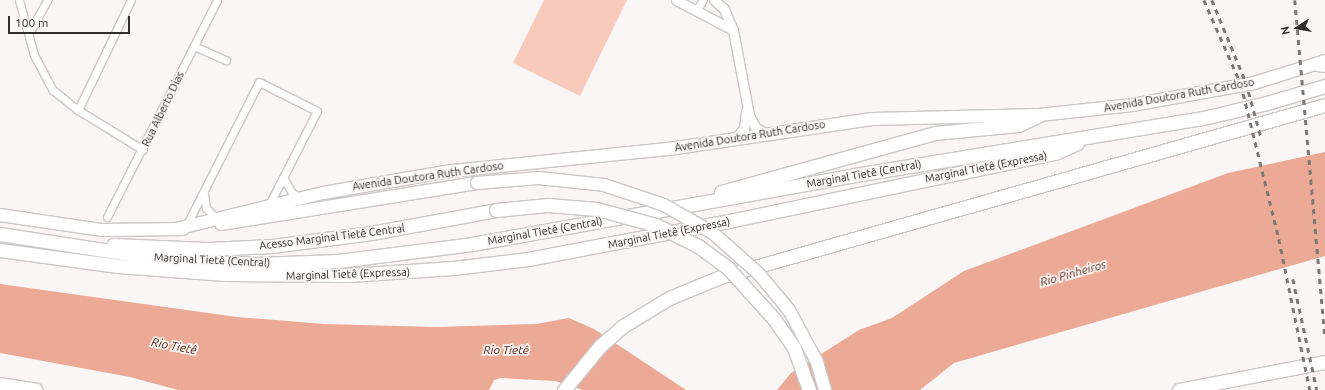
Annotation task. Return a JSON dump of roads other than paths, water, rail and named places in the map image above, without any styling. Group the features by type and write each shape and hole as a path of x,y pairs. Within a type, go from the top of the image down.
{"highway":[{"name":"Avenida Doutora Ruth Cardoso","path":"181,226 302,198 455,171 735,139 872,119 1039,115 1132,105 1266,80 1323,63"},
{"name":"Marginal Tietê (Expressa)","path":"0,250 125,267 225,274 349,275 453,268 528,259 729,221 1055,153 1086,137 1203,118 1268,103 1325,86"},
{"path":"564,390 600,346 623,326 669,298 723,276 1325,105"},
{"path":"552,229 564,219 683,201 935,133 1018,125 1039,115"},
{"name":"Marginal Tietê (Central)","path":"0,234 168,260 296,264 396,254 552,229 1086,137"},
{"path":"0,215 101,230 181,226 326,208 477,183 539,178 604,185 664,206 712,233 759,274 789,310 817,362 826,390"},
{"name":"Acesso Marginal Tietê Central","path":"94,249 116,245 207,250 272,246 371,233 496,210 548,205 597,209 656,225 698,246 727,267 774,318 794,348 809,390"},
{"path":"1178,390 1325,362"},
{"path":"0,384 36,390"}],"street":[{"path":"19,0 29,33 47,81 62,99 143,150"},
{"path":"29,33 47,0"},
{"path":"78,110 131,0"},
{"name":"Rua Alberto Dias","path":"107,217 143,150 217,0"},
{"path":"676,0 733,30"},
{"path":"696,11 703,0"},
{"path":"714,0 726,13 733,30 746,103 752,122 766,134"},
{"path":"194,46 226,60"},
{"path":"181,226 204,194 258,82 317,109 284,180 269,205"},
{"path":"735,139 744,128 746,103"},
{"path":"284,180 292,193 302,198"},
{"path":"204,194 206,208 216,218"}],"water":[{"name":"Rio Pinheiros","path":"1325,152 1325,256 954,363 920,390 777,390 791,373 859,330 892,318 964,271 1228,173"},
{"name":"Rio Tietê","path":"0,284 237,317 324,324 436,327 536,324 569,318 594,329 686,390 583,390 555,381 501,378 494,380 489,390 178,390 130,377 0,353"}],"railway":[{"path":"1204,0 1241,84 1279,239 1310,390"},
{"path":"1212,0 1246,82 1261,137"},
{"path":"1295,0 1325,338"},
{"path":"1293,279 1317,390"}]}
